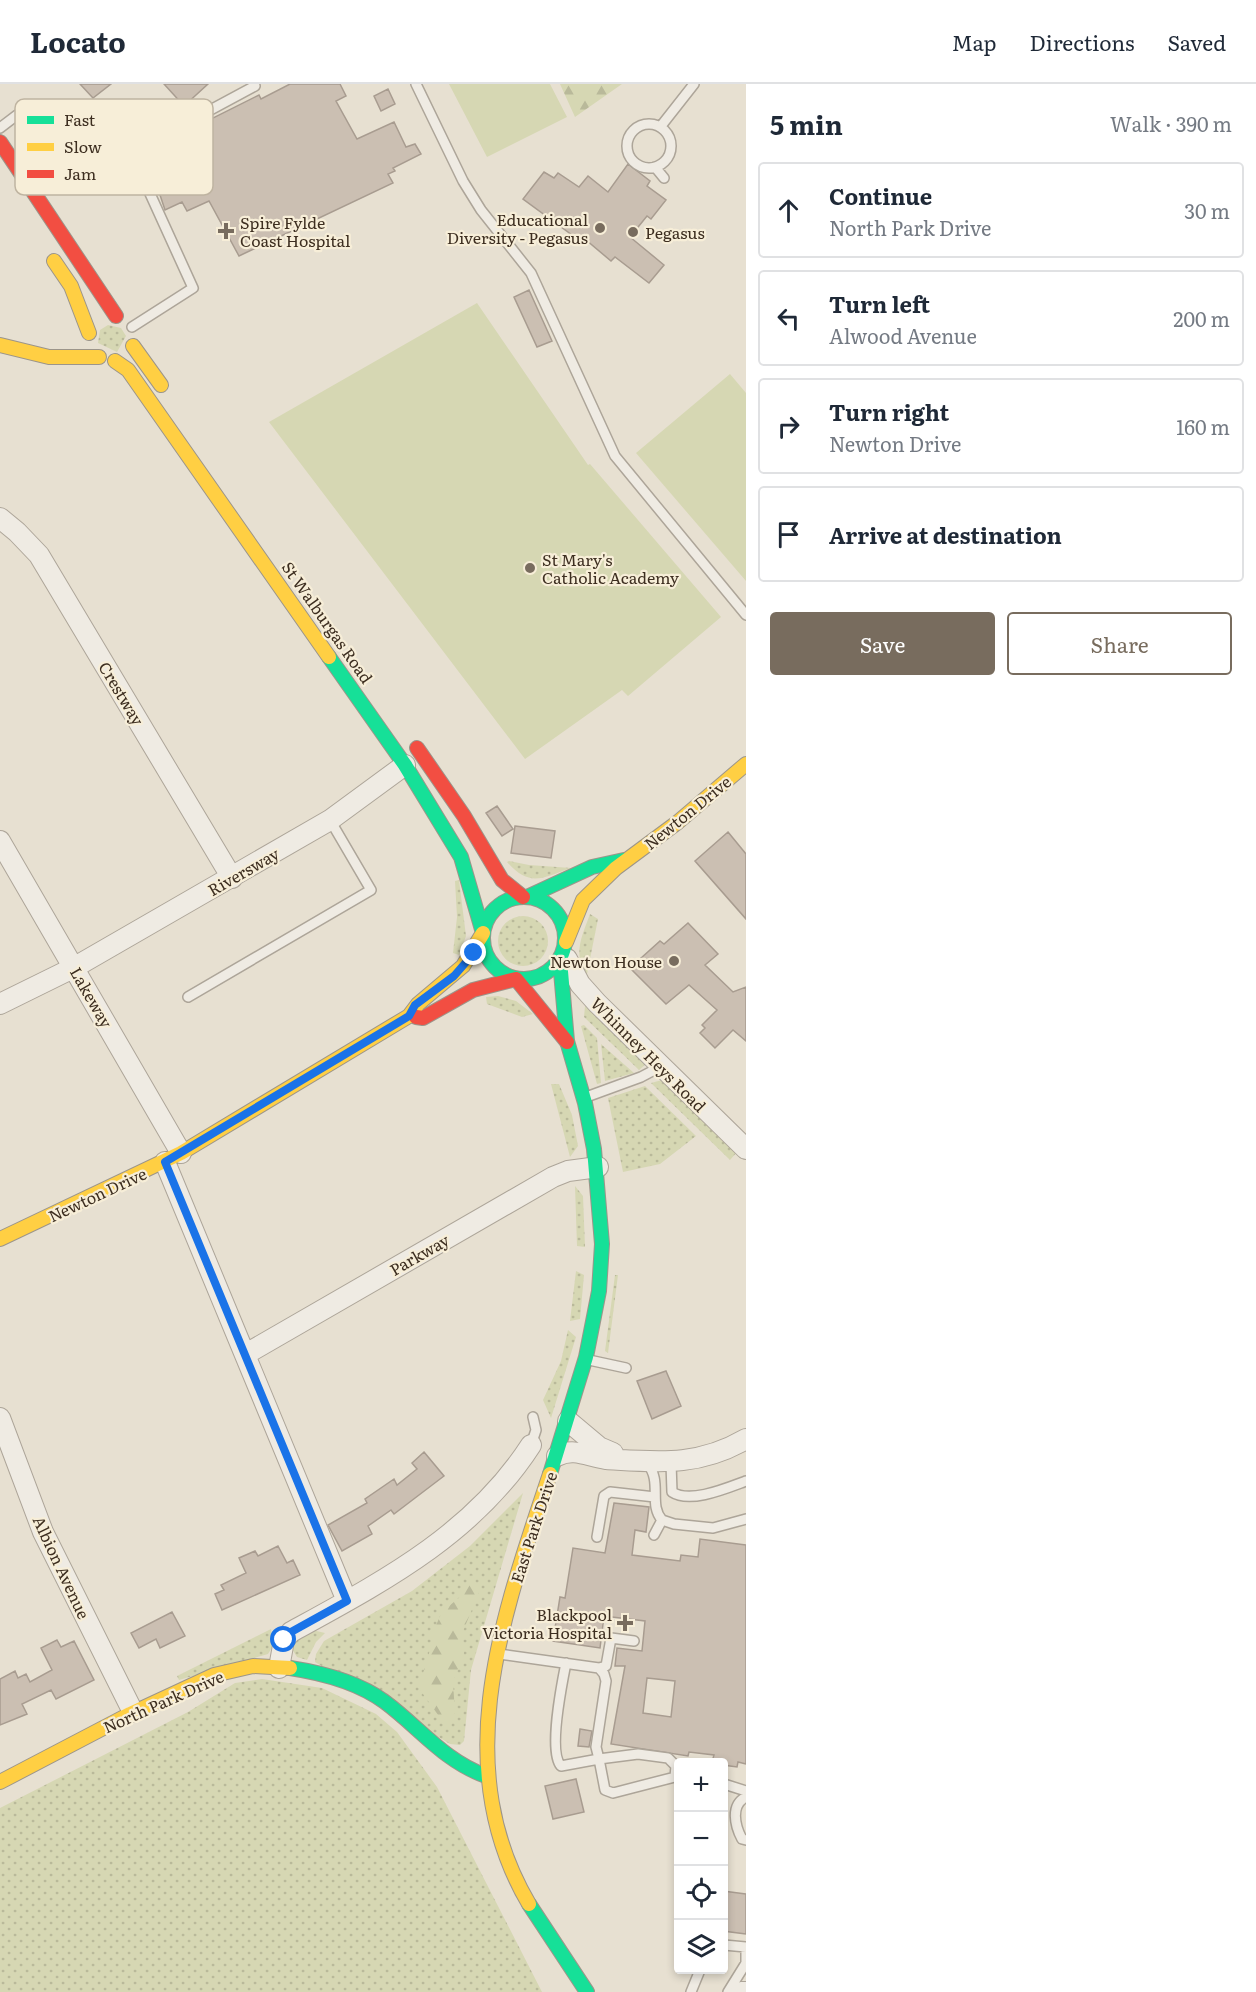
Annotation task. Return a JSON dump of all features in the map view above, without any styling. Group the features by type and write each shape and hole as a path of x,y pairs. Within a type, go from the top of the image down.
{"main road":[{"path":"0,142 15,164"},
{"path":"0,345 45,359 66,361 99,357 115,361 124,358 133,346 135,336 132,327 116,316 35,195"},
{"path":"45,247 71,286 93,352 99,357"},
{"path":"45,359 75,347 89,335 99,319 116,316"},
{"path":"133,346 167,393"},
{"name":"St Walburgas Road","path":"115,361 128,370 405,765 455,845 466,869 483,933"},
{"path":"406,731 464,816 502,880 525,897 544,902 556,911 564,925 567,1042 584,1098 598,1167 602,1222 600,1289 586,1360 557,1456"},
{"name":"Newton Drive","path":"563,951 584,900 628,859 678,822 746,764"},
{"name":"Newton Drive","path":"525,897 592,867 628,859"},
{"path":"525,897 512,899 496,908 486,923 483,933 485,951 489,961 503,974 516,979 530,979 544,975 563,951"},
{"name":"Newton Drive","path":"0,1239 173,1158 409,1016 415,1005 461,969 474,953 483,933"},
{"path":"516,979 567,1042"},
{"name":"Newton Drive","path":"409,1016 423,1018 473,990 516,979"},
{"name":"East Park Drive","path":"557,1456 520,1567 497,1654 486,1710 486,1776 497,1833 518,1885 587,1992"},
{"name":"North Park Drive","path":"0,1782 133,1712 227,1671 259,1666 279,1668"},
{"path":"279,1668 326,1675 356,1685 388,1703 456,1765 486,1776"}],"street":[{"name":"Crestway","path":"0,518 39,555 232,878"},
{"name":"Riversway","path":"0,1004 75,967 232,878 330,820 405,765"},
{"name":"Lakeway","path":"0,842 75,967 173,1158 246,1354 347,1601"},
{"name":"Whinney Heys Road","path":"563,951 580,984 660,1067 746,1149"},
{"name":"Parkway","path":"246,1354 553,1177 568,1171 598,1167"},
{"name":"Albion Avenue","path":"0,1419 43,1532 133,1712"},
{"path":"568,1421 599,1447 621,1458"},
{"path":"557,1456 570,1452 606,1459 621,1458 671,1463 718,1452 746,1439"},
{"path":"279,1668 284,1640 291,1632 417,1560 486,1501 520,1462 531,1445"},
{"path":"741,1992 746,1992"}],"lane":[{"path":"416,84 463,181 481,210 531,273 615,456 746,615"},
{"path":"661,126 694,84"},
{"path":"213,109 255,86"},
{"path":"0,128 15,117"},
{"path":"652,124 661,126 669,136 670,152 667,158 655,167 639,166 633,162 627,150 626,143 633,130 638,126 652,124"},
{"path":"655,167 664,178"},
{"path":"132,327 193,288 151,195"},
{"path":"188,997 371,890 330,820"},
{"path":"584,1098 641,1077 660,1067"},
{"path":"586,1360 626,1368"},
{"path":"531,1445 536,1430 533,1417"},
{"path":"647,1462 656,1479 655,1497 662,1520 674,1524 713,1528 746,1519"},
{"path":"671,1463 672,1492 678,1496 702,1494 746,1481"},
{"path":"597,1538 604,1496 610,1492 655,1497"},
{"path":"654,1535 662,1520"},
{"path":"497,1654 599,1668 606,1666 611,1638 634,1641"},
{"path":"566,1663 557,1725 558,1763 566,1766 638,1754 668,1758 674,1764"},
{"path":"599,1668 606,1681 596,1747 603,1786 608,1792 674,1778"},
{"path":"728,1786 746,1791"},
{"path":"746,1797 741,1800 735,1812 736,1829 742,1839 746,1840"},
{"path":"728,1945 746,1947 746,1963 728,1992"},
{"path":"690,1992 698,1974"}],"green space":[{"path":"449,84 550,84 567,117 487,157"},
{"path":"560,84 622,84 575,117"},
{"path":"477,303 588,465 590,464 721,617 628,696 622,690 525,759 269,422"},
{"path":"108,325 121,328 126,336 117,352 98,343 100,330"},
{"path":"730,374 746,393 746,581 636,453"},
{"path":"507,862 571,868 544,877 530,878 515,870"},
{"path":"459,880 466,936 459,955 453,953 457,917 455,881"},
{"path":"590,914 598,919 586,979 579,954 583,932"},
{"path":"518,916 528,916 541,923 548,936 548,946 541,959 528,966 518,966 509,962 502,955 498,946 498,936 502,927 509,920"},
{"path":"498,996 516,1001 533,1014 522,1017 487,1004 486,997"},
{"path":"585,1006 646,1064 639,1070 584,1017"},
{"path":"584,1025 597,1038 601,1083 597,1084 581,1026"},
{"path":"601,1044 634,1073 605,1081"},
{"path":"662,1080 737,1152 730,1160 651,1083"},
{"path":"551,1084 559,1084 572,1115 578,1146 570,1157"},
{"path":"645,1086 696,1136 660,1164 623,1172 608,1098"},
{"path":"575,1186 583,1196 585,1247 577,1246"},
{"path":"576,1271 584,1275 580,1319 570,1321"},
{"path":"615,1275 618,1275 608,1353 605,1351"},
{"path":"568,1330 576,1337 551,1418 543,1400 561,1361"},
{"path":"523,1493 471,1670 464,1741 460,1745 450,1744 315,1662 316,1654 324,1641 412,1591 470,1546"},
{"path":"471,1575 480,1590 461,1636 464,1653 453,1682 455,1713 446,1726 418,1687 428,1659 433,1632 442,1612 461,1596"},
{"path":"271,1629 273,1646 268,1654 179,1680 177,1676"},
{"path":"308,1629 325,1633 316,1642 307,1660 297,1657 292,1649 293,1640"},
{"path":"262,1679 322,1688 376,1714 397,1732 437,1787 542,1992 0,1992 0,1808 188,1712 235,1683"}],"building":[{"path":"80,84 111,84 93,98"},
{"path":"164,84 208,84 192,99 178,99"},
{"path":"290,84 340,84 346,96 336,101 357,139 394,122 406,147 415,144 421,154 393,168 395,171 388,174 393,183 239,256 209,201 187,211 182,202 165,210 160,195 213,195 213,118 259,95 261,99"},
{"path":"388,89 395,104 381,111 374,96"},
{"name":"Educational Diversity - Pegasus","path":"628,164 650,181 647,186 666,200 651,219 647,216 630,237 664,265 649,283 615,257 611,261 586,240 583,243 523,199 544,172 554,178 558,173 579,187 588,176 608,192"},
{"path":"529,290 552,341 537,347 514,297"},
{"path":"497,806 513,829 502,836 486,813"},
{"path":"515,826 555,831 551,858 511,853"},
{"path":"728,832 746,854 746,919 695,861"},
{"path":"688,923 718,954 705,965 733,992 746,987 746,1041 733,1030 715,1048 700,1033 705,1028 702,1025 717,1010 689,985 666,1004 630,968 660,941 664,944"},
{"path":"666,1371 681,1406 652,1419 637,1381"},
{"path":"424,1452 444,1476 394,1514 391,1510 368,1526 372,1534 342,1551 328,1525 367,1503 365,1499 394,1479 397,1485 417,1469 412,1463"},
{"path":"614,1503 649,1507 646,1532 635,1530 632,1555 680,1561 681,1555 698,1557 700,1539 746,1545 746,1764 738,1762 737,1767 728,1766 728,1758 713,1758 714,1755 689,1752 688,1756 611,1744 625,1666 615,1666 617,1648 642,1651 645,1621 604,1616 600,1648 553,1641 560,1597 565,1598 573,1548 605,1553","holes":["647,1678 675,1681 671,1717 643,1713"]},
{"path":"278,1546 287,1563 293,1560 300,1575 222,1610 215,1594 224,1590 221,1585 246,1573 239,1558 255,1551 258,1556"},
{"path":"172,1612 185,1636 160,1648 156,1639 139,1648 131,1633"},
{"path":"57,1640 61,1647 74,1641 94,1680 56,1699 51,1690 22,1704 27,1714 0,1725 0,1679 15,1671 18,1678 26,1674 30,1682 52,1670 41,1648"},
{"path":"580,1729 592,1731 589,1747 578,1746"},
{"path":"576,1779 584,1812 553,1819 545,1786"},
{"path":"728,1892 746,1894 746,1934 728,1932"}],"traffic: fast":[{"path":"329,657 405,765 461,857 483,933"},
{"path":"527,897 592,867 624,860"},
{"path":"516,897 532,897 547,904 558,915 565,930 565,938 562,954 553,967 532,979 516,979 501,972 490,961 483,946 483,930 490,915 501,904 516,897"},
{"path":"550,1474 586,1357 599,1291 602,1244 594,1149 585,1103 567,1041 560,960"},
{"path":"290,1668 340,1679 375,1695 457,1762 486,1776"},
{"path":"529,1904 587,1992"}],"traffic: slow":[{"path":"54,261 71,286 89,333"},
{"path":"0,345 49,357 99,357"},
{"path":"133,346 161,385"},
{"path":"115,361 128,370 329,657"},
{"path":"566,942 583,900 616,868 678,822 746,764"},
{"path":"0,1239 181,1153 409,1016 418,1004 463,966 483,933"},
{"path":"529,1904 504,1851 491,1798 487,1744 491,1690 501,1635 515,1581 550,1474"},
{"path":"0,1782 130,1714 214,1675 253,1666 290,1668"}],"traffic: jam":[{"path":"0,142 15,164"},
{"path":"35,195 116,316"},
{"path":"417,748 464,816 502,880 523,897"},
{"path":"416,1017 423,1018 473,990 516,979"},
{"path":"516,979 567,1042"}],"place":[{"name":"Educational Diversity - Pegasus","path":"600,228"},
{"name":"Spire Fylde Coast Hospital","path":"226,231"},
{"name":"Pegasus","path":"633,232"},
{"name":"St Mary's Catholic Academy","path":"530,568"},
{"name":"Newton House","path":"674,961"},
{"name":"Blackpool Victoria Hospital","path":"625,1623"}],"route":[{"path":"284,1640 291,1632 347,1601 165,1162 409,1016 415,1005 454,976 474,953"}]}
